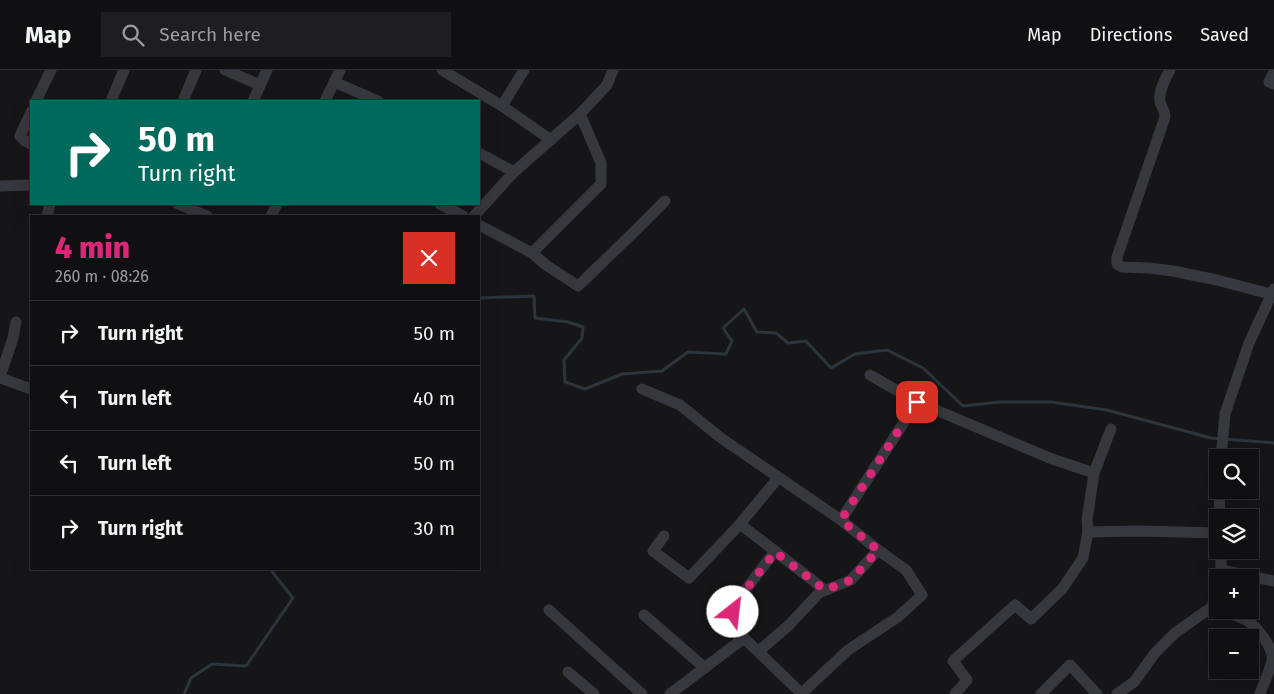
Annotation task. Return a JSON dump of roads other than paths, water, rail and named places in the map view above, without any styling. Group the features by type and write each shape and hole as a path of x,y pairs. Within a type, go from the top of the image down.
{"street":[{"path":"36,100 51,70"},
{"path":"111,100 124,70"},
{"path":"183,100 196,70"},
{"path":"225,70 260,85"},
{"path":"253,100 268,70"},
{"path":"325,100 340,70"},
{"path":"442,70 502,106 551,140"},
{"path":"502,106 524,70"},
{"path":"475,215 514,172 580,114 607,85 612,70"},
{"path":"1170,70 1159,100 1165,111 1165,117 1117,258 1117,264 1122,267 1174,270 1273,292 1249,343 1225,414 1222,449"},
{"path":"1274,72 1269,82 1274,84"},
{"path":"334,82 376,100"},
{"path":"30,114 20,136 30,144"},
{"path":"532,253 601,184 601,163 580,114"},
{"path":"480,155 514,172"},
{"path":"0,186 30,185"},
{"path":"480,226 532,253 546,265 578,286 665,200"},
{"path":"180,205 204,215"},
{"path":"442,205 461,215"},
{"path":"16,322 0,378 30,389"},
{"path":"870,374 917,402 1052,459 1094,474"},
{"path":"642,389 680,404 720,438 841,520 906,570 922,595 898,617 848,650 802,694 744,638 733,612 734,605 775,552"},
{"path":"841,520 917,402"},
{"path":"955,694 967,680 953,661 1015,605 1030,619 1062,589 1083,558 1088,532 1087,520 1094,474 1111,429"},
{"path":"664,536 653,551 689,578 740,524 778,478"},
{"path":"740,524 825,590"},
{"path":"1088,532 1140,531 1209,534"},
{"path":"758,652 789,625 819,593 851,580 878,550"},
{"path":"1259,579 1274,581"},
{"path":"549,610 642,694"},
{"path":"1118,694 1134,682 1156,653 1175,633 1209,614"},
{"path":"644,615 705,668"},
{"path":"1243,619 1254,626 1270,647 1272,654 1273,660 1260,694"},
{"path":"670,694 744,638"},
{"path":"1041,694 1070,665 1097,694"},
{"path":"568,672 594,694"}],"waterway":[{"path":"480,298 534,296 535,318 568,322 583,327 582,338 564,360 565,382 585,389 622,374 662,371 688,352 726,354 732,341 723,328 744,309 757,332 776,333 788,343 806,341 831,368 855,354 887,350 923,368 963,406 1000,402 1051,402 1107,410 1211,438 1274,443"},
{"path":"184,694 191,678 212,664 246,666 293,598 271,570"}]}
